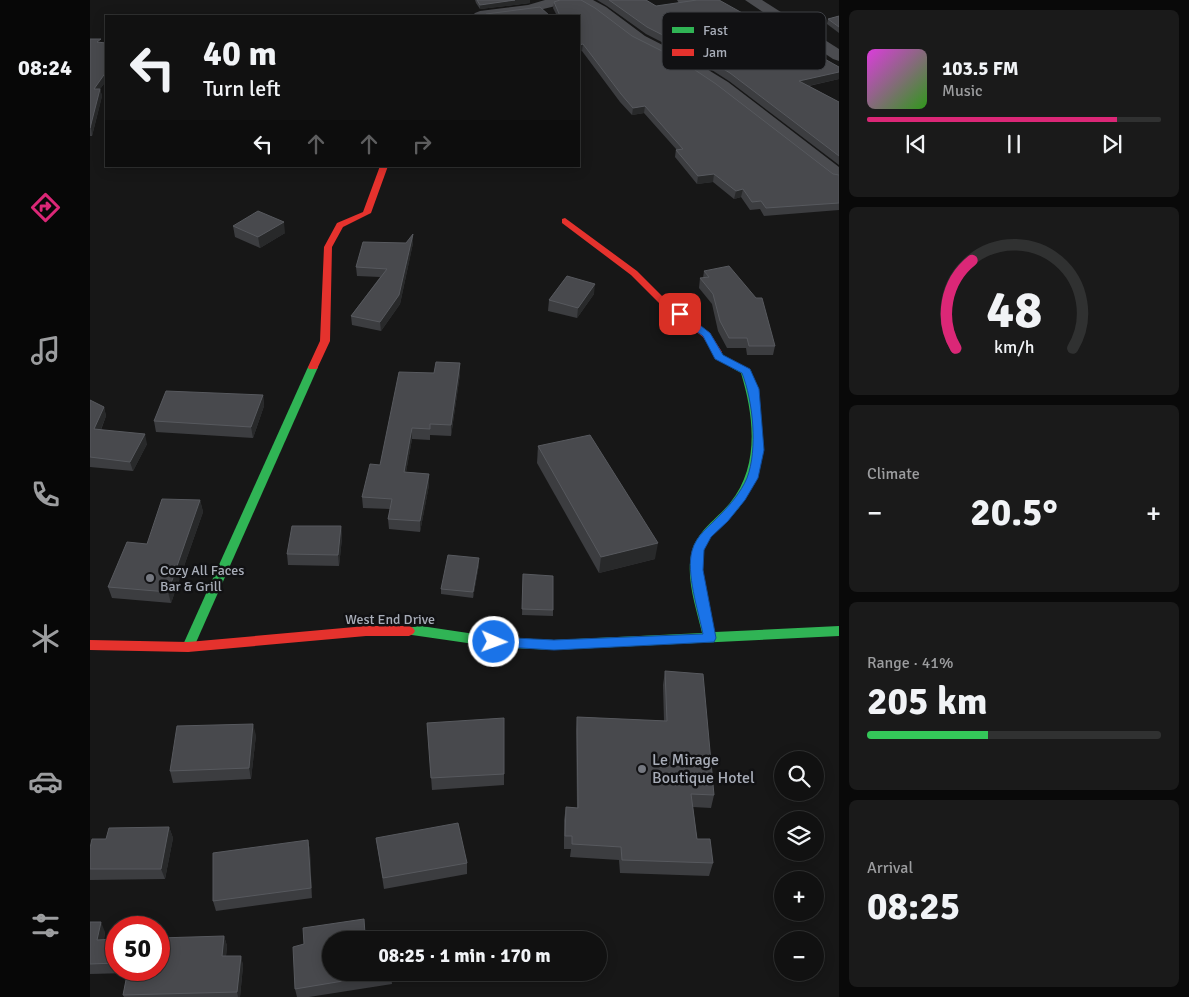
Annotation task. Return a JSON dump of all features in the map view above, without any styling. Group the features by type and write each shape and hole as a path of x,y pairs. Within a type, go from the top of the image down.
{"street":[{"path":"487,15 529,9 561,0"},
{"path":"582,0 601,10 639,39 662,52"},
{"path":"684,0 706,0"},
{"path":"752,0 771,12"},
{"path":"826,48 839,56"},
{"path":"694,70 722,86 839,176"},
{"path":"188,647 325,341 328,247 340,225 367,213 384,167"},
{"path":"565,221 634,273 662,301 707,335 719,357 746,371 753,389 758,450 752,478 741,498 707,534 698,550 697,570 710,638"},
{"name":"West End Drive","path":"90,645 188,647 366,631 421,631 494,642 554,645 839,632"}],"building":[{"path":"477,0 515,0 480,5"},
{"path":"560,0 581,0 595,8 632,36 662,51 662,70 695,70 716,84 833,174 839,175 839,203 766,208 761,201 752,202 743,189 736,191 714,174 698,176 676,150 683,149 645,106 633,108 583,44 580,45 580,15 560,15 554,2"},
{"path":"609,0 646,0 656,6 697,0 719,0 740,12 662,12 662,35 647,27"},
{"path":"540,7 549,15 487,15"},
{"path":"839,16 839,27 828,19"},
{"path":"90,39 101,39 97,42 105,43 105,73 94,89 100,89 90,128"},
{"path":"826,60 839,67 839,72 799,81 839,102 839,156 725,70 826,70"},
{"path":"258,211 284,222 258,237 233,226"},
{"path":"413,234 399,295 380,322 351,316 387,269 356,267 363,242 406,243"},
{"path":"729,266 756,298 762,298 775,346 749,346 747,338 729,338 720,321 713,294 700,278 709,277 704,271"},
{"path":"567,276 595,284 578,308 549,300"},
{"path":"436,362 460,363 451,425 430,424 430,429 412,428 404,472 429,474 420,521 388,519 392,499 362,497 370,464 380,465 399,372 434,373"},
{"path":"166,391 263,395 251,427 154,421"},
{"path":"90,400 104,407 94,429 145,434 130,462 90,457"},
{"path":"590,435 658,543 601,557 538,446"},
{"path":"162,499 200,500 168,592 108,587 127,542 147,544"},
{"path":"292,526 341,526 338,555 287,554"},
{"path":"448,555 479,558 473,592 441,589"},
{"path":"523,574 553,576 553,610 522,609"},
{"path":"665,671 703,674 714,795 691,794 697,839 710,839 713,863 622,860 621,847 572,844 572,836 565,836 566,807 578,808 577,717 667,721"},
{"path":"504,718 504,774 431,778 427,723"},
{"path":"253,724 249,768 170,771 177,726"},
{"path":"458,823 467,863 383,878 376,838"},
{"path":"169,827 161,869 90,869 92,839 106,839 109,828"},
{"path":"308,840 311,888 213,901 213,853"},
{"path":"364,919 365,931 322,931 322,981 343,981 295,989 293,947 304,944 303,928"},
{"path":"90,922 101,922 97,940 105,940 105,963 90,964"},
{"path":"224,936 222,956 241,956 237,992 123,995 126,981 170,981 170,938"}],"traffic: fast":[{"path":"710,638 697,584 696,561 698,551 708,532 734,506 744,491 756,458 758,441 755,405 746,371 719,357 717,352"},
{"path":"188,647 313,367"},
{"path":"409,631 421,631 495,642 554,645 839,631"}],"traffic: jam":[{"path":"313,367 325,341 328,247 340,225 367,213 384,167"},
{"path":"565,221 634,273 662,301 707,335 717,352"},
{"path":"90,645 188,647 366,631 409,631"}],"place":[{"name":"Cozy All Faces Bar & Grill","path":"150,578"},
{"name":"Le Mirage Boutique Hotel","path":"642,769"}],"route":[{"path":"494,642 554,645 710,638 697,570 698,550 707,534 741,498 752,478 758,450 756,412 753,389 746,371 719,357 707,335 680,314"}]}
